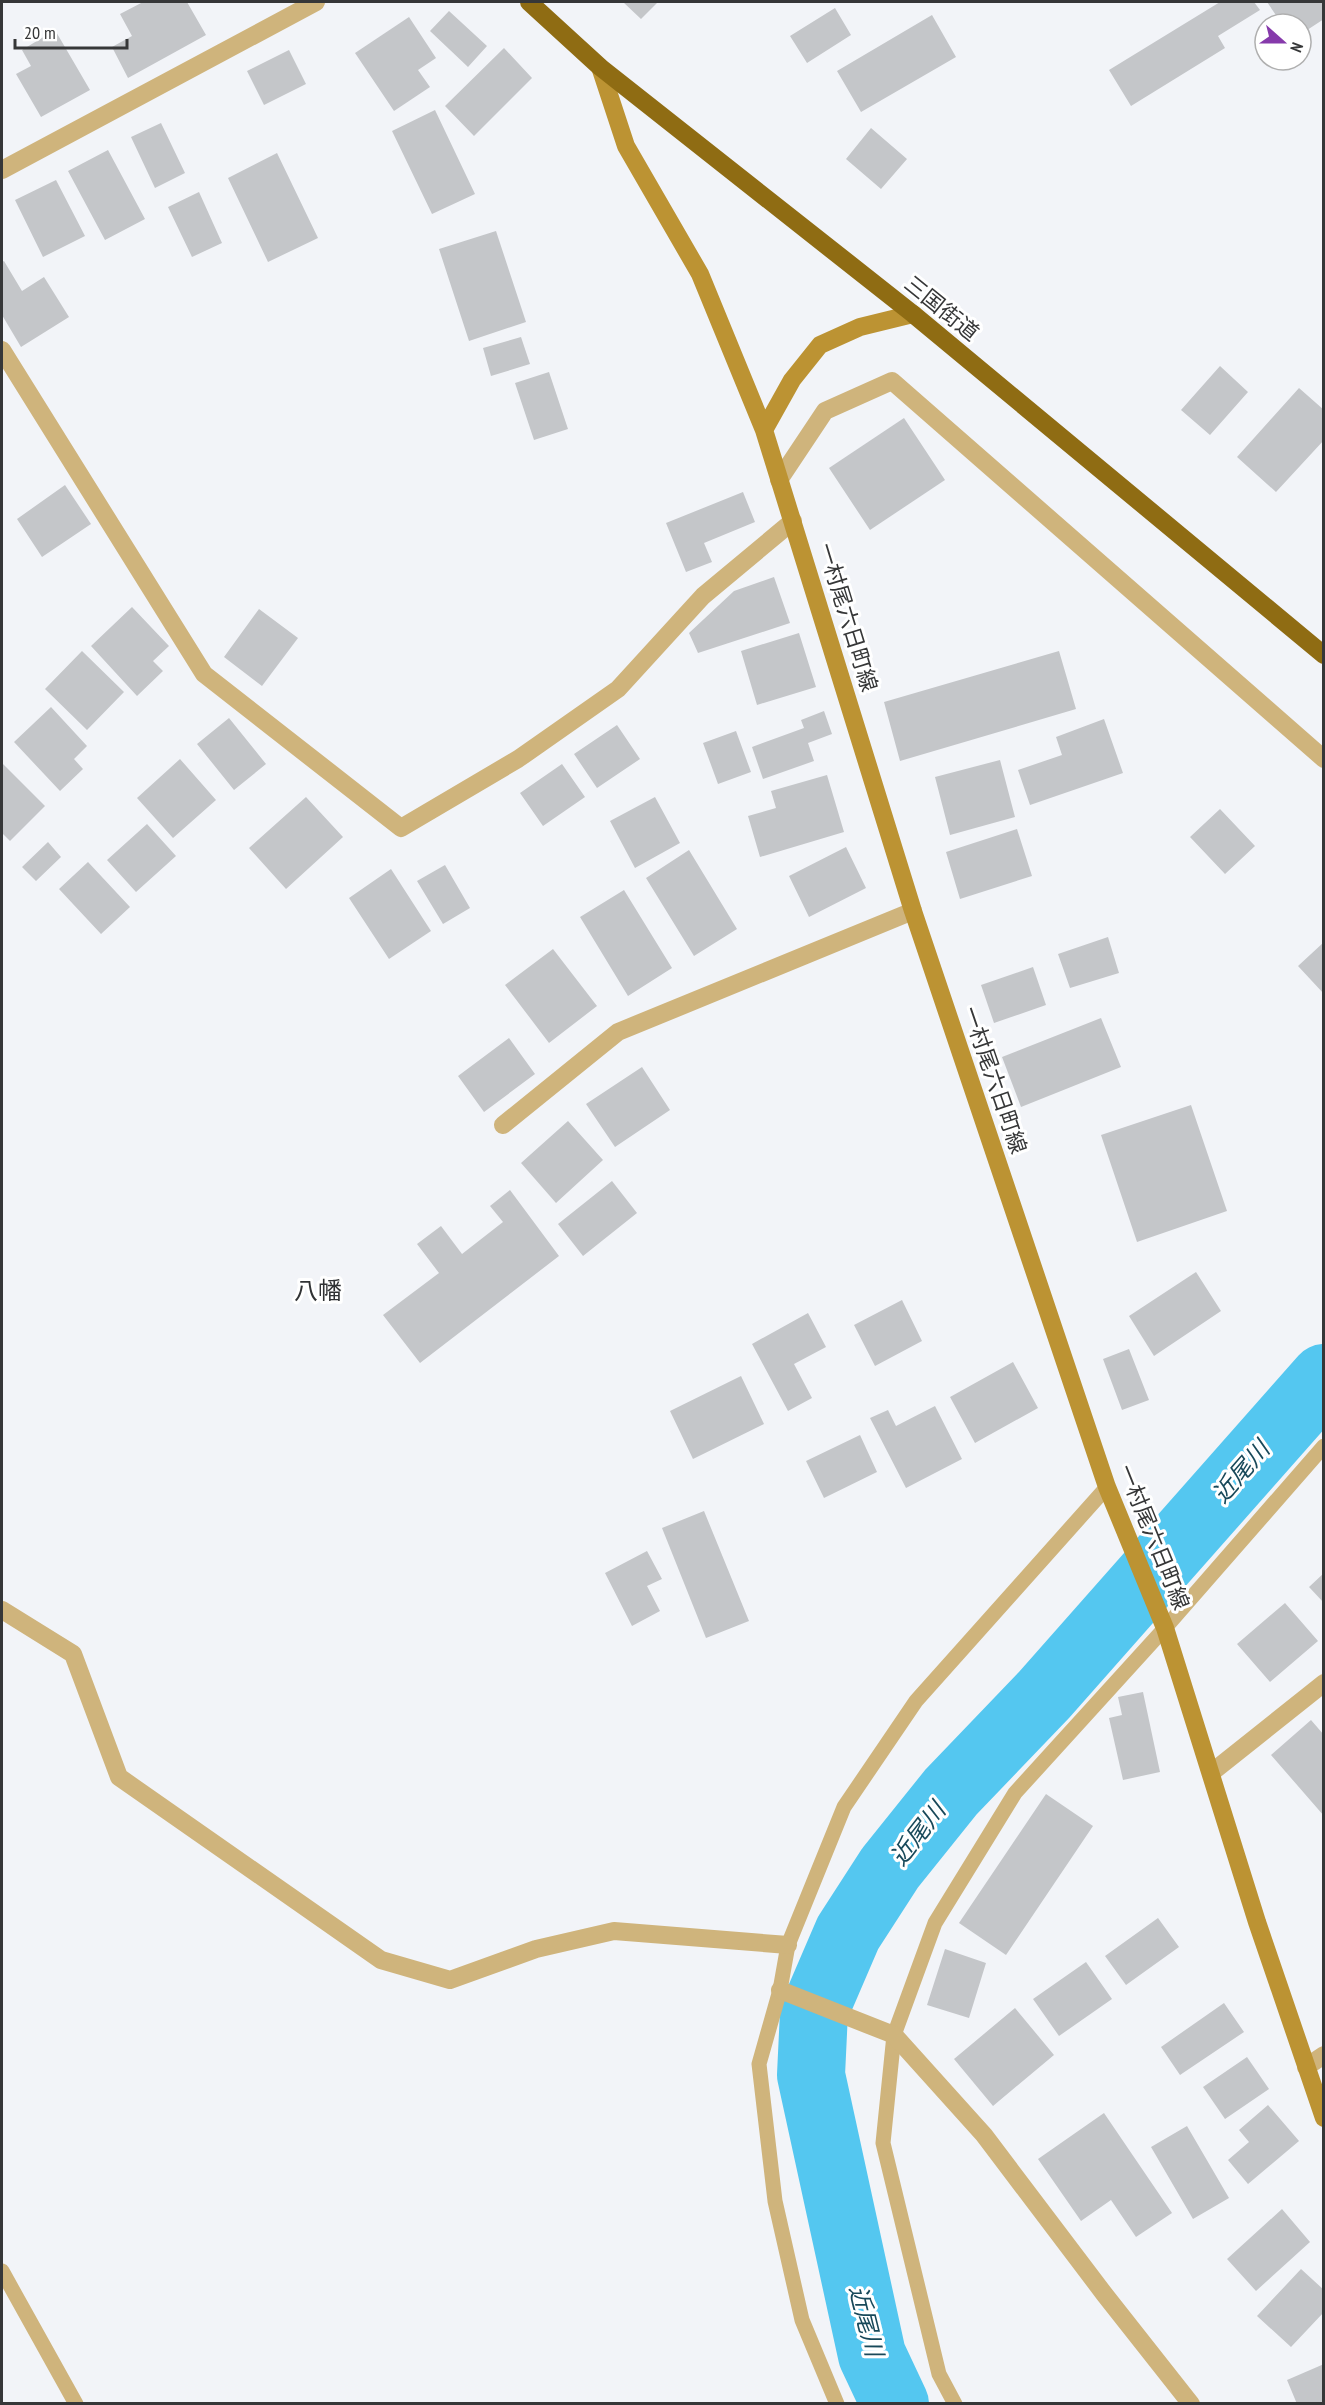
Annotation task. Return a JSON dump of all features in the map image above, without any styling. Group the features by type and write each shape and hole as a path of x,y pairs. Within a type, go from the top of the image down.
{"highway":[{"name":"三国街道","path":"529,2 600,67 913,314 1323,655"}],"main road":[{"name":"一村尾六日町線","path":"600,67 626,146 700,274 764,430 913,911 1107,1487 1165,1628 1257,1922 1323,2118"},
{"path":"764,430 792,380 820,345 860,327 913,314"}],"street":[{"path":"2,170 316,2"},
{"path":"2,350 204,674 401,828 518,759 618,689 702,596 793,521"},
{"path":"779,480 825,411 892,381 1323,759"},
{"path":"503,1125 618,1032 913,911"},
{"path":"2,1610 73,1654 119,1777 381,1960 450,1980 536,1949 614,1931 788,1945"},
{"path":"1211,1773 1323,1683"},
{"path":"780,1990 894,2035 984,2135 1105,2295 1191,2403"},
{"path":"1306,2067 1323,2055"}],"lane":[{"path":"955,2403 939,2374 883,2143 894,2035 935,1923 1015,1793 1165,1628 1323,1446"},
{"path":"837,2403 802,2320 775,2201 759,2064 780,1990 788,1945 844,1808 916,1701 1107,1487"},
{"path":"2,2271 76,2403"}],"building":[{"path":"143,2 187,2 206,35 128,78 112,47 132,36 120,14"},
{"path":"623,2 658,2 641,19"},
{"path":"1220,2 1254,2 1260,10 1253,12 1253,14 1218,36 1225,48 1131,106 1109,70"},
{"path":"1267,2 1324,2 1324,19 1313,26 1313,12 1274,12"},
{"path":"835,8 851,35 807,63 790,36"},
{"path":"449,11 487,46 468,67 430,31"},
{"path":"932,15 956,57 861,112 837,71"},
{"path":"409,17 436,58 418,70 430,87 394,111 355,53"},
{"path":"55,30 90,90 41,117 16,74 31,66 22,50"},
{"path":"504,48 532,78 474,136 445,106"},
{"path":"289,50 306,84 264,105 247,71"},
{"path":"435,110 475,194 432,214 392,131"},
{"path":"161,123 185,173 155,188 131,137"},
{"path":"871,128 907,159 881,189 846,159"},
{"path":"108,150 145,219 105,240 68,171"},
{"path":"277,153 318,238 268,262 228,178"},
{"path":"56,180 85,236 43,257 15,200"},
{"path":"199,192 222,243 192,257 168,207"},
{"path":"496,231 526,322 469,341 439,249"},
{"path":"4,261 22,291 44,277 69,317 21,347 2,315 2,262"},
{"path":"521,337 530,364 491,376 483,348"},
{"path":"1220,366 1248,392 1210,435 1181,410"},
{"path":"549,372 568,429 534,440 515,383"},
{"path":"1299,388 1324,410 1324,440 1276,492 1237,457"},
{"path":"904,418 945,480 870,530 829,468"},
{"path":"65,485 91,524 42,557 17,519"},
{"path":"743,492 755,522 704,543 712,562 686,572 666,523"},
{"path":"774,577 790,623 698,653 689,633 734,591"},
{"path":"132,607 169,646 153,661 163,671 137,696 91,646"},
{"path":"259,609 298,638 262,686 224,657"},
{"path":"799,633 816,687 757,705 741,651"},
{"path":"82,651 124,692 87,730 45,689"},
{"path":"1059,651 1076,709 900,761 884,702"},
{"path":"51,707 87,746 74,759 83,769 60,791 14,742"},
{"path":"824,711 832,734 808,743 814,761 763,779 752,747 804,728 801,720"},
{"path":"229,718 266,764 234,790 197,744"},
{"path":"1104,719 1123,773 1030,805 1018,770 1062,755 1056,737"},
{"path":"617,725 640,759 597,788 574,754"},
{"path":"736,731 751,772 718,784 703,743"},
{"path":"180,759 216,800 173,838 137,798"},
{"path":"1000,760 1015,817 950,835 935,777"},
{"path":"2,763 45,806 10,841 2,833"},
{"path":"562,764 585,797 543,826 520,793"},
{"path":"827,775 844,832 760,857 748,816 776,808 771,791"},
{"path":"306,797 343,837 286,889 249,848"},
{"path":"655,797 680,843 635,868 610,821"},
{"path":"1220,809 1255,846 1225,874 1190,837"},
{"path":"147,824 176,856 136,892 107,860"},
{"path":"1017,829 1032,876 960,899 946,852"},
{"path":"48,842 61,857 36,881 22,867"},
{"path":"846,847 866,888 809,917 789,876"},
{"path":"689,850 737,929 694,956 646,878"},
{"path":"88,862 130,907 101,934 59,889"},
{"path":"445,865 470,908 443,924 417,881"},
{"path":"391,869 431,931 389,959 349,898"},
{"path":"624,890 672,968 628,996 580,917"},
{"path":"1108,937 1119,973 1070,988 1058,954"},
{"path":"1324,942 1324,994 1298,966"},
{"path":"553,949 597,1006 549,1043 505,985"},
{"path":"1033,967 1046,1005 994,1023 981,985"},
{"path":"1101,1018 1121,1067 1021,1107 1002,1057"},
{"path":"509,1038 535,1074 484,1112 458,1076"},
{"path":"642,1067 670,1110 615,1147 586,1104"},
{"path":"1191,1105 1227,1211 1137,1242 1101,1135"},
{"path":"568,1121 603,1160 556,1203 521,1163"},
{"path":"612,1181 637,1213 583,1256 558,1224"},
{"path":"510,1190 559,1256 420,1363 383,1315 439,1273 417,1244 441,1226 462,1254 503,1222 490,1206"},
{"path":"1196,1272 1221,1311 1154,1356 1129,1316"},
{"path":"902,1300 922,1341 875,1366 854,1325"},
{"path":"808,1313 826,1347 794,1364 812,1398 788,1411 752,1344"},
{"path":"1129,1349 1149,1400 1122,1410 1103,1359"},
{"path":"1013,1362 1038,1408 975,1443 950,1397"},
{"path":"741,1376 764,1424 693,1459 670,1411"},
{"path":"935,1406 962,1459 906,1488 870,1418 888,1410 896,1426"},
{"path":"860,1435 877,1472 824,1498 806,1461"},
{"path":"704,1511 749,1621 706,1638 662,1528"},
{"path":"647,1551 662,1579 647,1586 660,1611 632,1626 605,1573"},
{"path":"1324,1573 1324,1603 1309,1587"},
{"path":"1285,1603 1318,1641 1270,1682 1237,1644"},
{"path":"1143,1692 1160,1772 1123,1780 1109,1718 1122,1715 1118,1697"},
{"path":"1311,1720 1324,1735 1324,1816 1271,1755"},
{"path":"1046,1794 1093,1826 1006,1955 959,1923"},
{"path":"1158,1918 1179,1947 1126,1985 1105,1956"},
{"path":"945,1949 986,1963 969,2018 927,2005"},
{"path":"1086,1962 1112,1999 1059,2036 1033,1999"},
{"path":"1224,2003 1244,2032 1180,2075 1161,2047"},
{"path":"1015,2008 1054,2055 993,2106 954,2059"},
{"path":"1247,2057 1269,2089 1225,2119 1203,2087"},
{"path":"1268,2105 1299,2141 1248,2184 1228,2160 1249,2142 1239,2130"},
{"path":"1104,2113 1172,2213 1136,2237 1111,2200 1081,2221 1038,2159"},
{"path":"1187,2126 1229,2198 1193,2219 1151,2147"},
{"path":"1282,2209 1310,2242 1256,2291 1227,2259"},
{"path":"1301,2269 1324,2290 1324,2312 1291,2347 1257,2316"},
{"path":"1324,2364 1324,2404 1297,2404 1287,2380"}],"waterway":[{"name":"近尾川","path":"895,2404 872,2355 811,2075 814,2012 848,1933 890,1868 951,1792 1044,1695 1324,1378"}],"district":[{"name":"八幡","path":"318,1291"}]}
